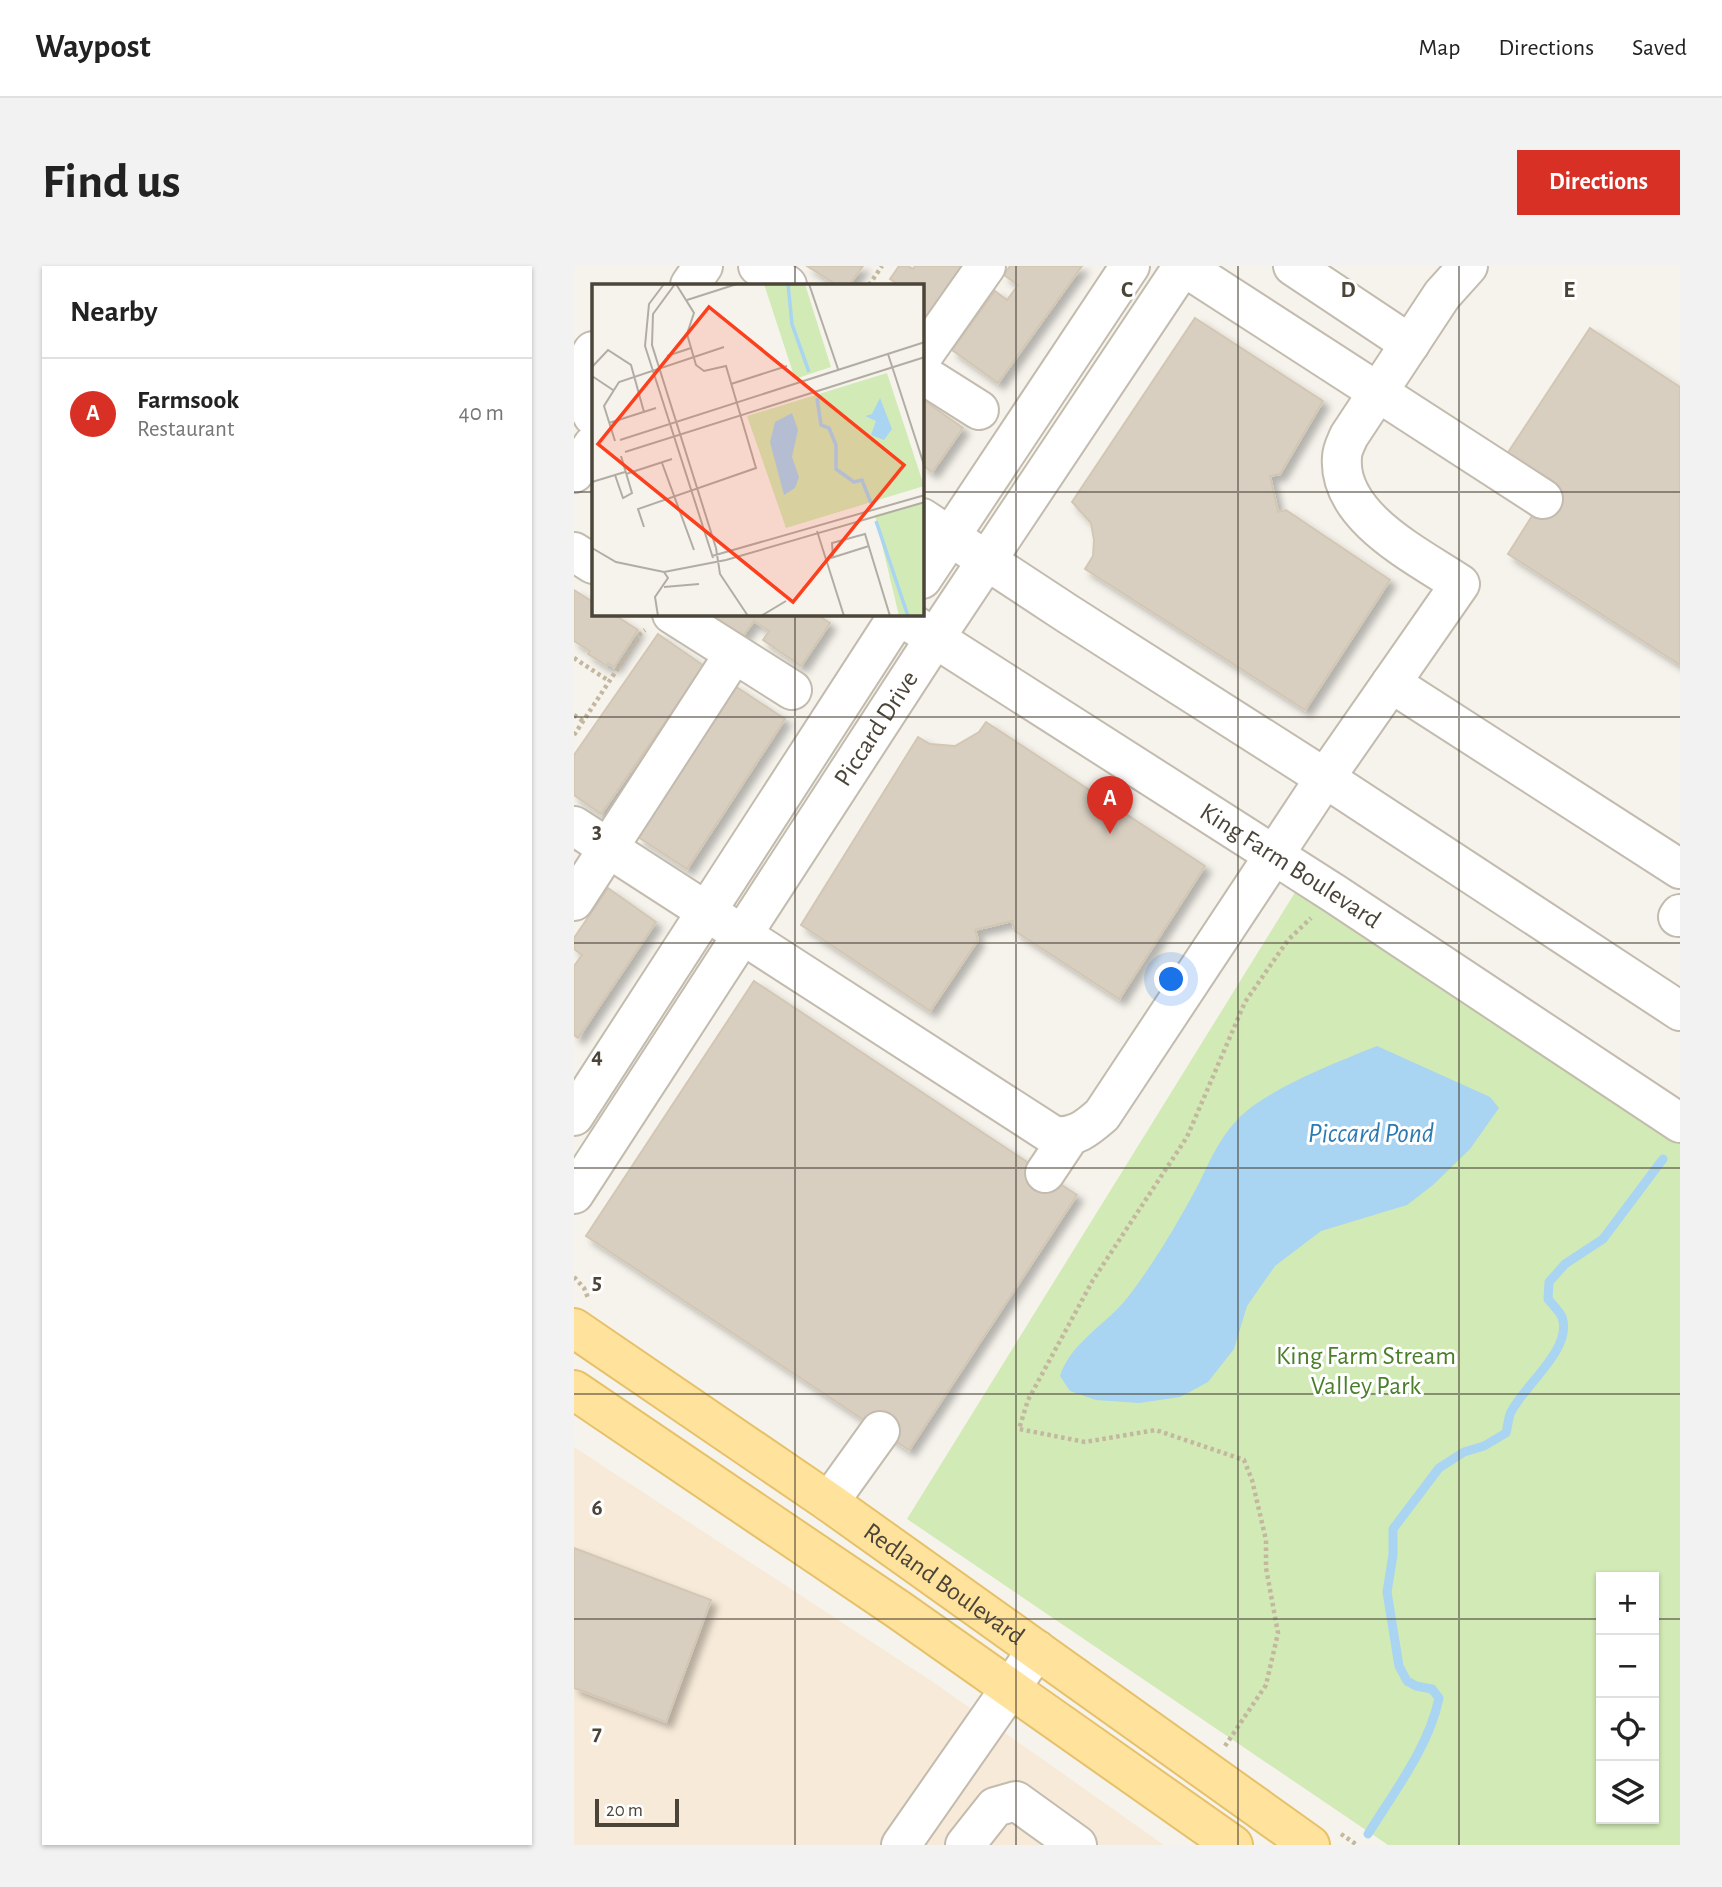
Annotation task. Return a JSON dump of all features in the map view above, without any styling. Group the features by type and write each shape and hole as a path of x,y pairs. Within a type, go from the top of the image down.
{"main road":[{"name":"Redland Boulevard","path":"574,1328 830,1502 1310,1845"},
{"name":"Redland Boulevard","path":"574,1391 888,1603 1233,1845"}],"street":[{"path":"691,284 703,266"},
{"path":"758,266 785,284"},
{"path":"924,354 986,266"},
{"path":"924,572 936,527 1130,266"},
{"path":"1183,266 1543,499"},
{"name":"Piccard Drive","path":"574,1194 934,639 1183,266"},
{"path":"1293,266 1410,344"},
{"path":"574,826 1054,1136 1069,1137 1082,1132 1102,1115 1325,778 1460,584 1389,536 1366,517 1351,499 1343,477 1341,456 1349,436 1442,295 1468,266"},
{"path":"592,353 584,367 581,384 584,401 592,414"},
{"path":"924,375 979,410"},
{"path":"574,473 592,446"},
{"path":"936,527 1680,1011"},
{"path":"574,552 592,563"},
{"name":"Piccard Drive","path":"574,1116 897,616"},
{"name":"King Farm Boulevard","path":"900,616 1335,894 1680,1123"},
{"path":"661,619 734,654 792,690"},
{"path":"574,901 734,654"},
{"path":"1391,683 1680,869"},
{"path":"1045,1172 1069,1137"},
{"path":"830,1502 880,1431"},
{"path":"912,1841 1037,1650"},
{"path":"965,1845 995,1807 1016,1801 1077,1845"}],"path":[{"path":"870,284 882,266"},
{"path":"574,735 641,633 661,619"},
{"path":"574,658 609,681"},
{"path":"574,715 583,721"},
{"path":"1221,1753 1266,1685 1278,1633 1265,1567 1266,1540 1252,1480 1244,1460 1156,1430 1085,1442 1019,1429 1028,1400 1093,1280 1187,1137 1245,1003 1288,940 1335,894"}],"shaded area":[{"path":"574,1447 936,1684 1164,1845 574,1845"}],"green space":[{"name":"King Farm Stream Valley Park","path":"1299,886 1680,1140 1680,1845 1388,1845 907,1519"}],"water":[{"name":"Piccard Pond","path":"1377,1046 1490,1097 1499,1108 1470,1149 1433,1185 1407,1205 1321,1231 1275,1266 1247,1306 1234,1349 1208,1382 1180,1397 1139,1403 1096,1400 1070,1391 1060,1376 1065,1364 1081,1343 1120,1307 1138,1284 1181,1217 1219,1144 1237,1120 1249,1109 1283,1088"}],"building":[{"path":"807,266 863,266 850,284 835,284"},
{"path":"899,266 913,269 915,266 964,266 924,319 924,284 898,284 890,279"},
{"path":"1010,266 1082,266 998,383 952,350 995,291 1007,300 1018,285 1004,275"},
{"path":"1195,318 1323,401 1280,474 1270,476 1278,512 1286,510 1390,580 1305,710 1085,569 1093,556 1091,523 1072,502"},
{"path":"1590,328 1680,387 1680,665 1508,554 1551,486 1505,457"},
{"path":"924,400 963,428 932,472 924,466"},
{"path":"574,590 592,601 592,616 616,616 638,630 614,667 608,663 607,666 588,654 590,651 574,641"},
{"path":"713,616 819,616 830,623 801,666 763,640 769,631 754,621 743,636"},
{"path":"658,634 704,666 601,814 574,795 574,755"},
{"path":"732,684 785,719 687,869 638,837"},
{"path":"986,722 1205,866 1119,999 1015,931 1012,921 975,930 978,940 930,1011 801,925 918,737 930,744 955,746 979,732"},
{"path":"608,888 656,922 578,1038 574,1035 574,966 582,955 574,949 574,938"},
{"path":"754,981 1077,1195 909,1450 586,1236"},
{"path":"574,1548 711,1600 666,1722 574,1688"}],"waterway":[{"path":"1368,1834 1419,1751 1439,1698 1432,1689 1407,1681 1399,1666 1387,1592 1393,1555 1393,1529 1439,1468 1464,1452 1484,1446 1506,1433 1511,1412 1546,1366 1561,1341 1564,1329 1562,1317 1548,1299 1549,1282 1565,1264 1603,1239 1663,1159"}],"place":[{"name":"Farmsook","path":"1110,834"}]}
